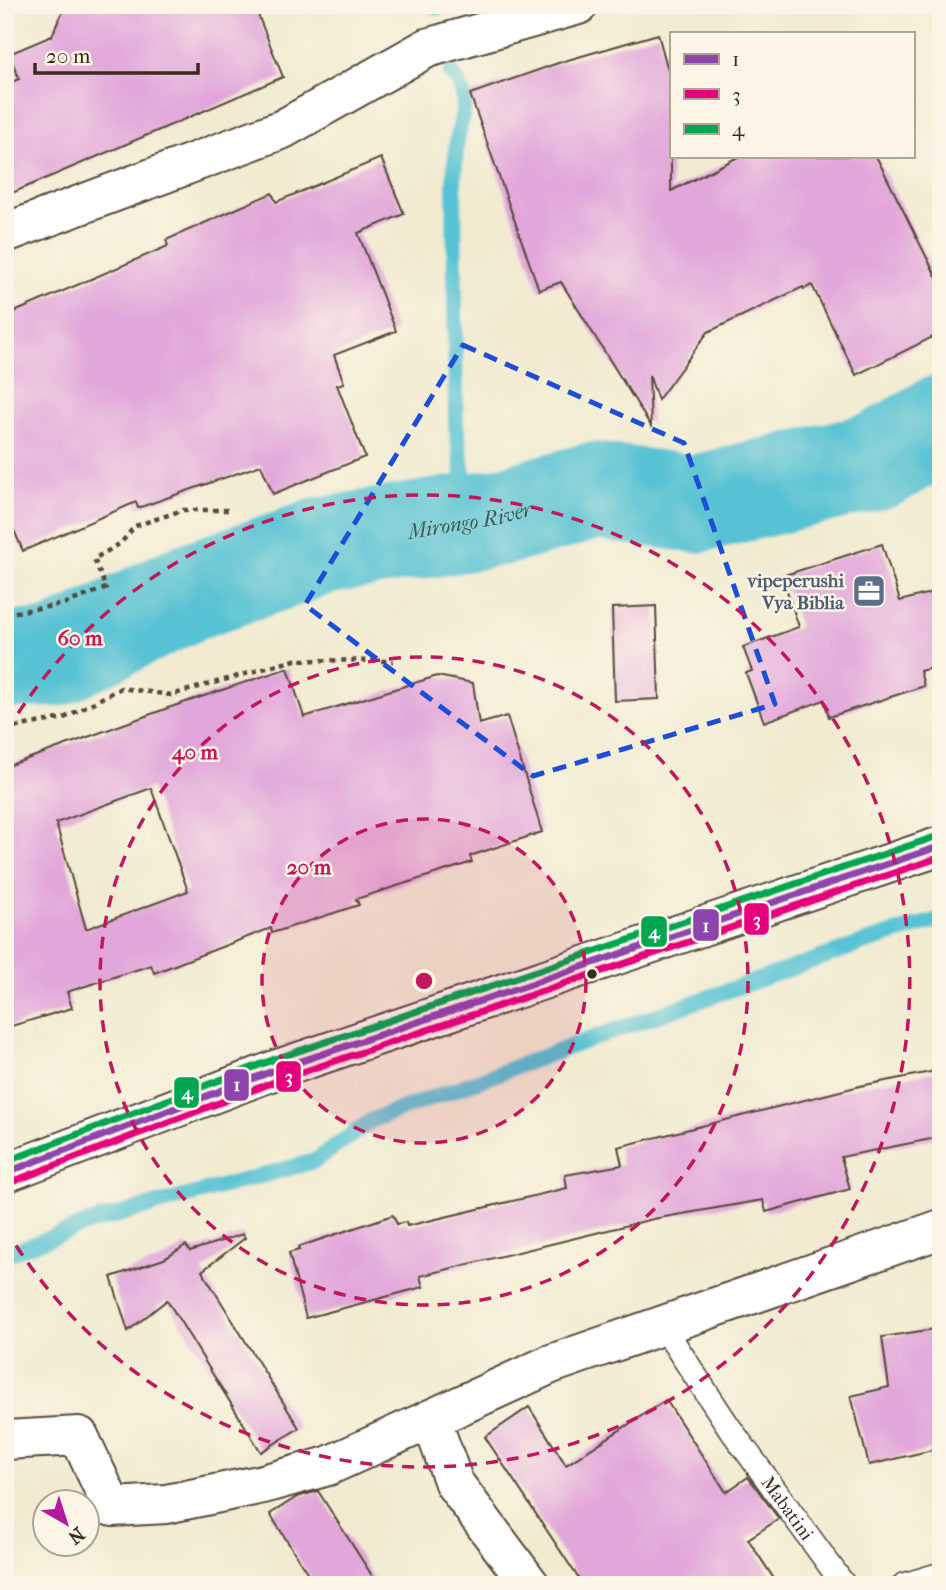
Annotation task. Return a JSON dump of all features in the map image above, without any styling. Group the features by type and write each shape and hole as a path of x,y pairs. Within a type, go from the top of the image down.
{"main road":[{"path":"5,233 283,129 427,48 578,5"},
{"path":"5,1174 278,1069 941,846"},
{"path":"5,1440 79,1436 112,1507 166,1504 263,1484 328,1466 551,1364 941,1229"},
{"path":"431,1419 454,1483 530,1585"}],"lane":[{"name":"Mabatini","path":"662,1325 729,1427 844,1585"},
{"path":"904,1585 941,1574"}],"path":[{"path":"5,614 64,604 106,588 94,558 121,543 135,526 183,510 230,510"},
{"path":"5,729 64,718 121,688 171,695 295,660 393,661"}],"highlighted area":[{"path":"463,345 684,443 775,704 533,776 305,605"}],"building":[{"path":"65,5 254,5 283,77 5,196 5,85 19,79 9,54 52,36"},
{"path":"658,34 670,77 671,191 736,158 877,158 941,286 941,333 856,375 812,285 804,289 803,287 708,332 658,400 649,375 651,426 561,282 539,290 470,94 561,62"},
{"path":"381,158 404,214 358,233 396,331 334,355 344,383 337,385 365,457 273,494 261,465 138,508 136,502 23,551 5,510 5,316 168,246 166,240 272,193 276,202"},
{"path":"882,544 900,601 941,590 941,665 920,671 924,686 829,717 824,700 764,722 746,673 752,671 743,647 799,627 782,576"},
{"path":"656,606 659,699 615,701 612,608"},
{"path":"288,668 304,717 437,676 473,683 479,724 507,716 542,832 470,856 472,862 356,899 359,905 272,933 271,928 154,973 151,965 67,992 72,1008 5,1028 5,767","holes":["151,788 188,891 86,929 56,823"]},
{"path":"941,1070 941,1137 841,1157 850,1189 766,1212 763,1200 653,1219 420,1276 423,1287 306,1318 289,1253 299,1250 298,1247 393,1215 397,1224 406,1222 407,1226 567,1188 565,1175 622,1165 618,1147 860,1086"},
{"path":"243,1234 245,1238 202,1271 299,1428 261,1452 167,1300 128,1331 111,1277 164,1259 186,1245 190,1251"},
{"path":"941,1328 941,1448 869,1465 851,1396 889,1387 882,1337"},
{"path":"666,1400 726,1492 748,1477 779,1519 748,1539 778,1585 583,1585 485,1437 529,1407 566,1465"},
{"path":"318,1491 378,1585 315,1585 270,1514 297,1497"}],"waterway":[{"path":"451,72 462,90 464,105 456,146 454,181 456,425 470,522"},
{"name":"Mirongo River","path":"5,660 54,658 189,592 323,546 500,517 594,491 696,504 880,460 941,424"},
{"path":"5,1255 92,1222 315,1161 372,1120 610,1032 866,942 941,919"}],"transit line":[{"name":"4","path":"5,1162 275,1059 938,836"},
{"name":"1","path":"5,1173 278,1069 941,846"},
{"name":"3","path":"9,1183 282,1079 941,857"}],"place":[{"name":"vipeperushi Vya Biblia","path":"869,591"}]}
